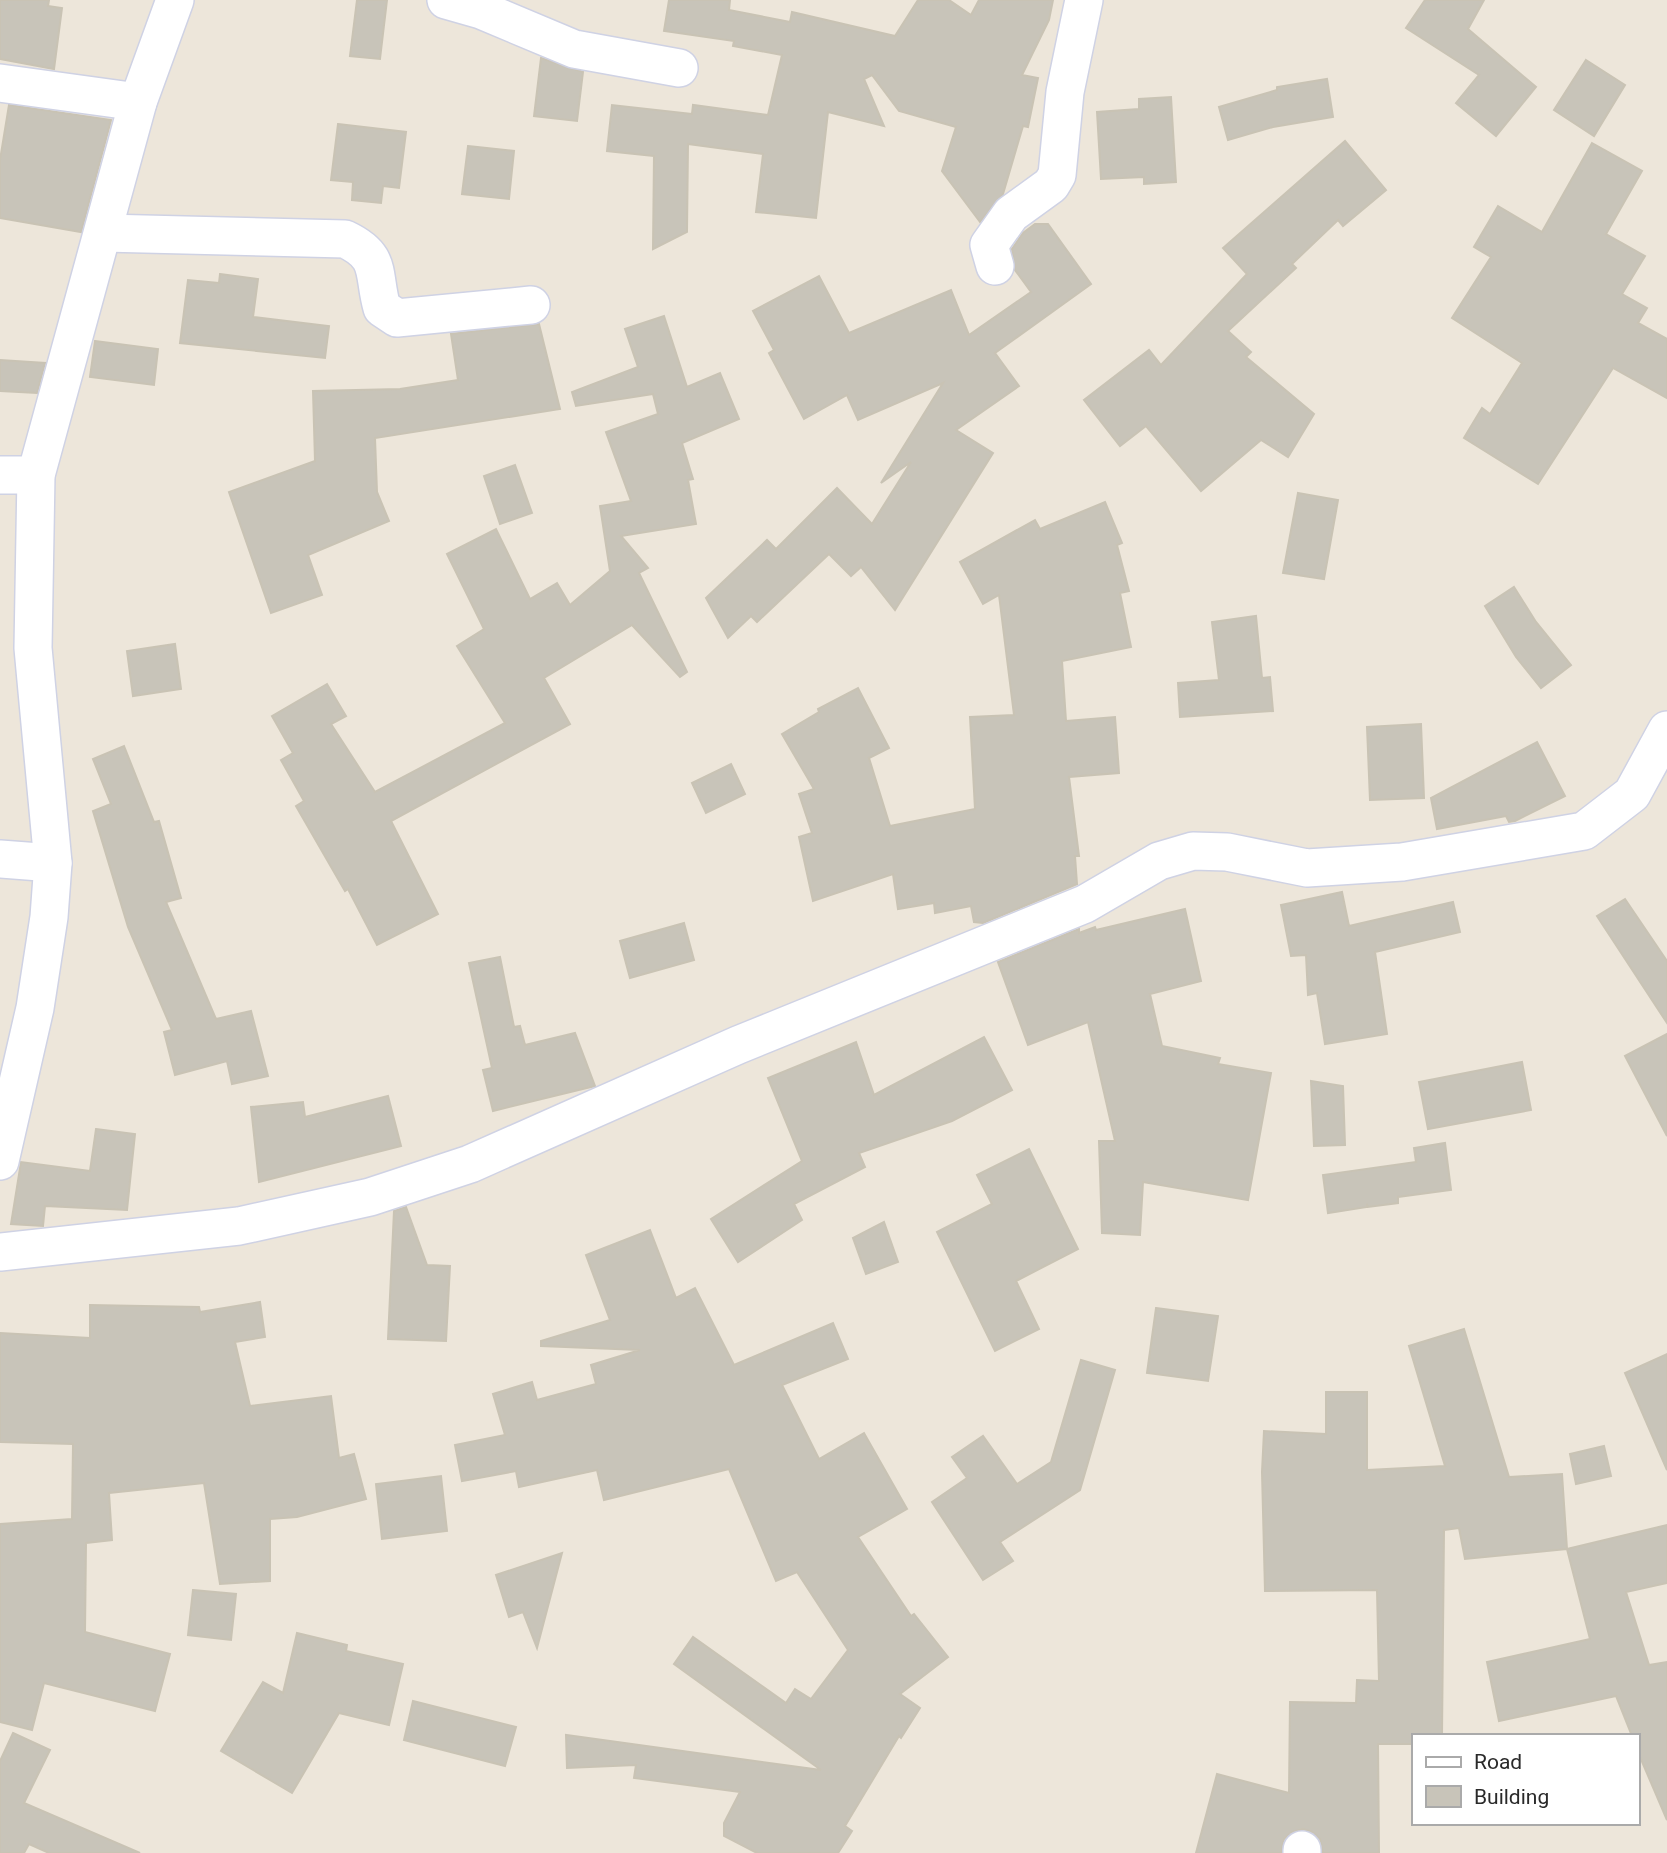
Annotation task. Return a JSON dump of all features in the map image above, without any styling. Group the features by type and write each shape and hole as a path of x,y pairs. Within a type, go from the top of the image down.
{"street":[{"path":"0,1161 35,1008 49,918 53,863 33,648 36,475 138,102 175,0"},
{"path":"446,0 481,10 574,49 679,68"},
{"path":"995,266 989,244 1011,214 1051,184 1057,175 1065,92 1084,0"},
{"path":"0,83 138,102"},
{"path":"104,233 345,239 365,248 374,266 382,308 397,318 531,305"},
{"path":"0,475 36,475"},
{"path":"0,1252 239,1226 370,1197 470,1164 738,1045 1085,904 1159,861 1193,851 1227,852 1307,868 1402,862 1584,831 1632,794 1667,730"},
{"path":"0,859 53,863"}],"building":[{"path":"0,0 49,0 48,6 62,8 54,69 0,59"},
{"path":"357,0 387,0 380,59 350,56"},
{"path":"669,0 730,0 729,10 790,22 792,12 895,36 918,0 949,0 971,15 979,0 1053,0 1049,20 1022,75 1038,78 1028,127 1023,126 1003,194 980,222 942,171 956,127 899,111 872,75 864,79 884,126 828,112 816,218 756,212 763,154 688,144 687,232 653,249 654,156 607,151 612,105 692,114 693,105 768,115 782,55 733,46 734,41 664,31"},
{"path":"1425,0 1484,0 1468,29 1536,87 1496,136 1456,103 1479,75 1406,28"},
{"path":"541,58 583,72 577,121 534,116"},
{"path":"1586,60 1625,85 1594,136 1554,110"},
{"path":"1327,79 1333,117 1273,127 1228,140 1219,107 1277,90 1277,87"},
{"path":"1171,97 1176,182 1144,184 1144,177 1101,179 1097,112 1139,109 1139,99"},
{"path":"9,105 111,120 81,232 0,218 0,160"},
{"path":"338,124 406,132 399,188 383,186 381,203 352,200 353,182 331,180"},
{"path":"1345,141 1386,190 1343,226 1338,220 1292,264 1296,268 1228,331 1251,352 1246,357 1314,414 1288,457 1261,440 1201,491 1146,426 1120,446 1084,400 1149,350 1161,365 1247,274 1223,248"},
{"path":"1592,143 1642,171 1606,234 1645,256 1622,294 1647,308 1638,323 1667,339 1667,398 1613,368 1538,484 1464,438 1482,408 1490,414 1522,363 1452,318 1491,257 1474,247 1498,206 1542,232"},
{"path":"468,146 514,151 509,199 462,194"},
{"path":"1035,224 1048,224 1091,284 995,353 1019,386 956,430 993,453 895,610 861,567 851,576 829,554 757,622 751,616 728,638 706,598 767,540 776,549 837,488 872,524 911,462 881,483 943,383 858,420 847,395 804,419 769,353 774,350 753,311 819,276 849,333 951,290 969,335 1031,292 1015,270 1012,249 1023,233"},
{"path":"220,274 258,279 253,317 329,326 325,358 180,343 188,280 219,283"},
{"path":"664,316 687,387 720,373 739,419 682,443 693,479 688,480 696,524 621,536 648,568 639,573 687,672 680,677 632,625 544,678 570,724 391,821 438,914 377,945 348,889 345,891 296,806 304,801 281,760 293,753 272,716 327,684 346,716 331,724 375,792 505,723 457,646 484,629 447,554 496,529 530,599 557,583 570,605 610,571 600,506 631,501 606,432 658,414 653,394 576,406 572,392 638,367 625,329"},
{"path":"539,324 560,409 375,438 377,492 389,521 308,555 322,595 271,613 229,492 315,461 313,391 400,389 458,380 451,334"},
{"path":"95,341 158,349 154,385 90,377"},
{"path":"0,360 45,363 37,393 0,391"},
{"path":"515,465 532,513 500,524 484,476"},
{"path":"1298,493 1338,500 1324,579 1283,573"},
{"path":"1105,502 1122,543 1117,545 1129,591 1120,593 1131,647 1062,661 1066,721 1115,717 1119,773 1069,777 1079,856 1075,856 1077,884 983,923 974,922 971,906 935,913 934,903 898,909 893,874 813,901 799,837 812,833 799,794 814,789 782,734 819,712 818,709 858,688 889,748 869,758 890,826 975,809 970,717 1014,715 999,595 983,604 960,562 1035,520 1040,529"},
{"path":"1514,587 1536,622 1571,665 1541,688 1516,657 1485,606"},
{"path":"1256,616 1262,678 1270,677 1273,711 1180,717 1178,683 1219,680 1212,622"},
{"path":"175,644 181,689 133,696 127,651"},
{"path":"1421,724 1424,798 1370,800 1367,727"},
{"path":"1537,742 1565,796 1515,821 1509,822 1506,816 1437,829 1431,798"},
{"path":"124,746 154,822 159,821 181,898 166,902 216,1019 251,1011 268,1076 232,1084 227,1061 175,1075 164,1032 172,1030 128,927 93,811 111,804 93,759"},
{"path":"731,764 745,794 706,813 692,783"},
{"path":"1342,892 1349,926 1453,902 1460,932 1375,952 1387,1034 1325,1044 1317,993 1308,995 1306,955 1291,956 1281,905"},
{"path":"1625,899 1667,961 1667,1023 1597,916"},
{"path":"1185,909 1201,981 1150,994 1162,1046 1220,1058 1218,1064 1271,1073 1248,1200 1143,1182 1140,1235 1102,1233 1099,1141 1115,1141 1088,1022 1028,1045 998,962 1079,929 1079,933 1095,927 1096,930"},
{"path":"684,923 694,960 630,978 620,941"},
{"path":"500,957 514,1027 520,1026 525,1045 575,1033 595,1086 493,1111 483,1070 492,1068 469,963"},
{"path":"1667,1034 1667,1136 1625,1056"},
{"path":"984,1037 1012,1090 952,1121 859,1153 865,1167 794,1204 802,1220 738,1262 711,1219 802,1161 768,1078 856,1042 874,1095"},
{"path":"1522,1062 1531,1110 1428,1129 1419,1082"},
{"path":"1311,1081 1343,1086 1345,1145 1314,1146"},
{"path":"388,1096 401,1146 259,1182 251,1107 303,1102 305,1117"},
{"path":"96,1129 135,1134 127,1210 45,1206 43,1226 11,1224 21,1162 90,1171"},
{"path":"1445,1143 1451,1190 1398,1197 1398,1203 1368,1207 1367,1204 1367,1207 1328,1213 1323,1175 1416,1162 1414,1148"},
{"path":"1029,1149 1078,1249 1016,1281 1039,1329 995,1351 937,1232 992,1204 977,1175"},
{"path":"406,1207 427,1265 450,1266 446,1341 388,1339 394,1211"},
{"path":"884,1222 898,1262 866,1274 853,1238"},
{"path":"650,1230 676,1298 695,1288 734,1365 833,1323 848,1359 782,1385 819,1459 864,1433 907,1509 858,1537 911,1616 914,1614 948,1657 900,1694 920,1708 901,1738 899,1736 845,1826 852,1831 838,1853 757,1853 724,1836 724,1823 740,1792 634,1778 636,1765 567,1768 566,1735 821,1770 674,1664 693,1637 786,1703 795,1689 811,1699 848,1650 797,1572 776,1581 729,1469 604,1500 597,1470 519,1487 516,1471 462,1481 455,1445 505,1435 493,1394 532,1382 537,1400 596,1384 591,1365 640,1350 541,1346 541,1341 610,1320 586,1255"},
{"path":"260,1302 265,1337 235,1342 250,1406 331,1396 339,1458 354,1454 366,1499 297,1517 270,1519 270,1581 220,1584 204,1483 109,1493 112,1540 86,1543 85,1632 170,1654 155,1711 44,1683 32,1730 0,1722 0,1524 72,1519 73,1444 0,1442 0,1333 90,1338 90,1305 199,1307 200,1312"},
{"path":"1156,1308 1218,1316 1208,1381 1147,1373"},
{"path":"1464,1329 1509,1477 1562,1474 1567,1549 1465,1559 1459,1528 1444,1530 1442,1734 1412,1734 1412,1744 1378,1744 1379,1853 1323,1853 1320,1839 1303,1829 1292,1832 1284,1839 1281,1853 1196,1853 1217,1774 1289,1793 1290,1702 1356,1703 1357,1680 1379,1681 1377,1590 1265,1591 1262,1472 1264,1431 1326,1434 1326,1392 1367,1392 1367,1470 1445,1466 1409,1346"},
{"path":"1667,1354 1667,1470 1625,1373"},
{"path":"1081,1360 1115,1370 1080,1490 1000,1542 1013,1561 983,1580 932,1502 967,1478 952,1457 983,1436 1017,1484 1051,1462"},
{"path":"1604,1446 1611,1476 1576,1484 1570,1454"},
{"path":"441,1476 447,1531 382,1539 376,1484"},
{"path":"1667,1525 1667,1583 1626,1592 1649,1665 1667,1662 1667,1820 1639,1755 1639,1734 1631,1734 1616,1696 1499,1721 1487,1662 1590,1639 1567,1549"},
{"path":"562,1553 537,1648 523,1612 509,1617 496,1575"},
{"path":"193,1590 236,1594 231,1640 188,1635"},
{"path":"297,1633 347,1645 346,1651 403,1664 389,1725 339,1713 292,1793 221,1751 263,1682 283,1693"},
{"path":"413,1701 516,1727 505,1766 404,1740"},
{"path":"13,1733 50,1750 24,1803 140,1853 49,1853 29,1844 24,1853 0,1853 0,1761"}]}
